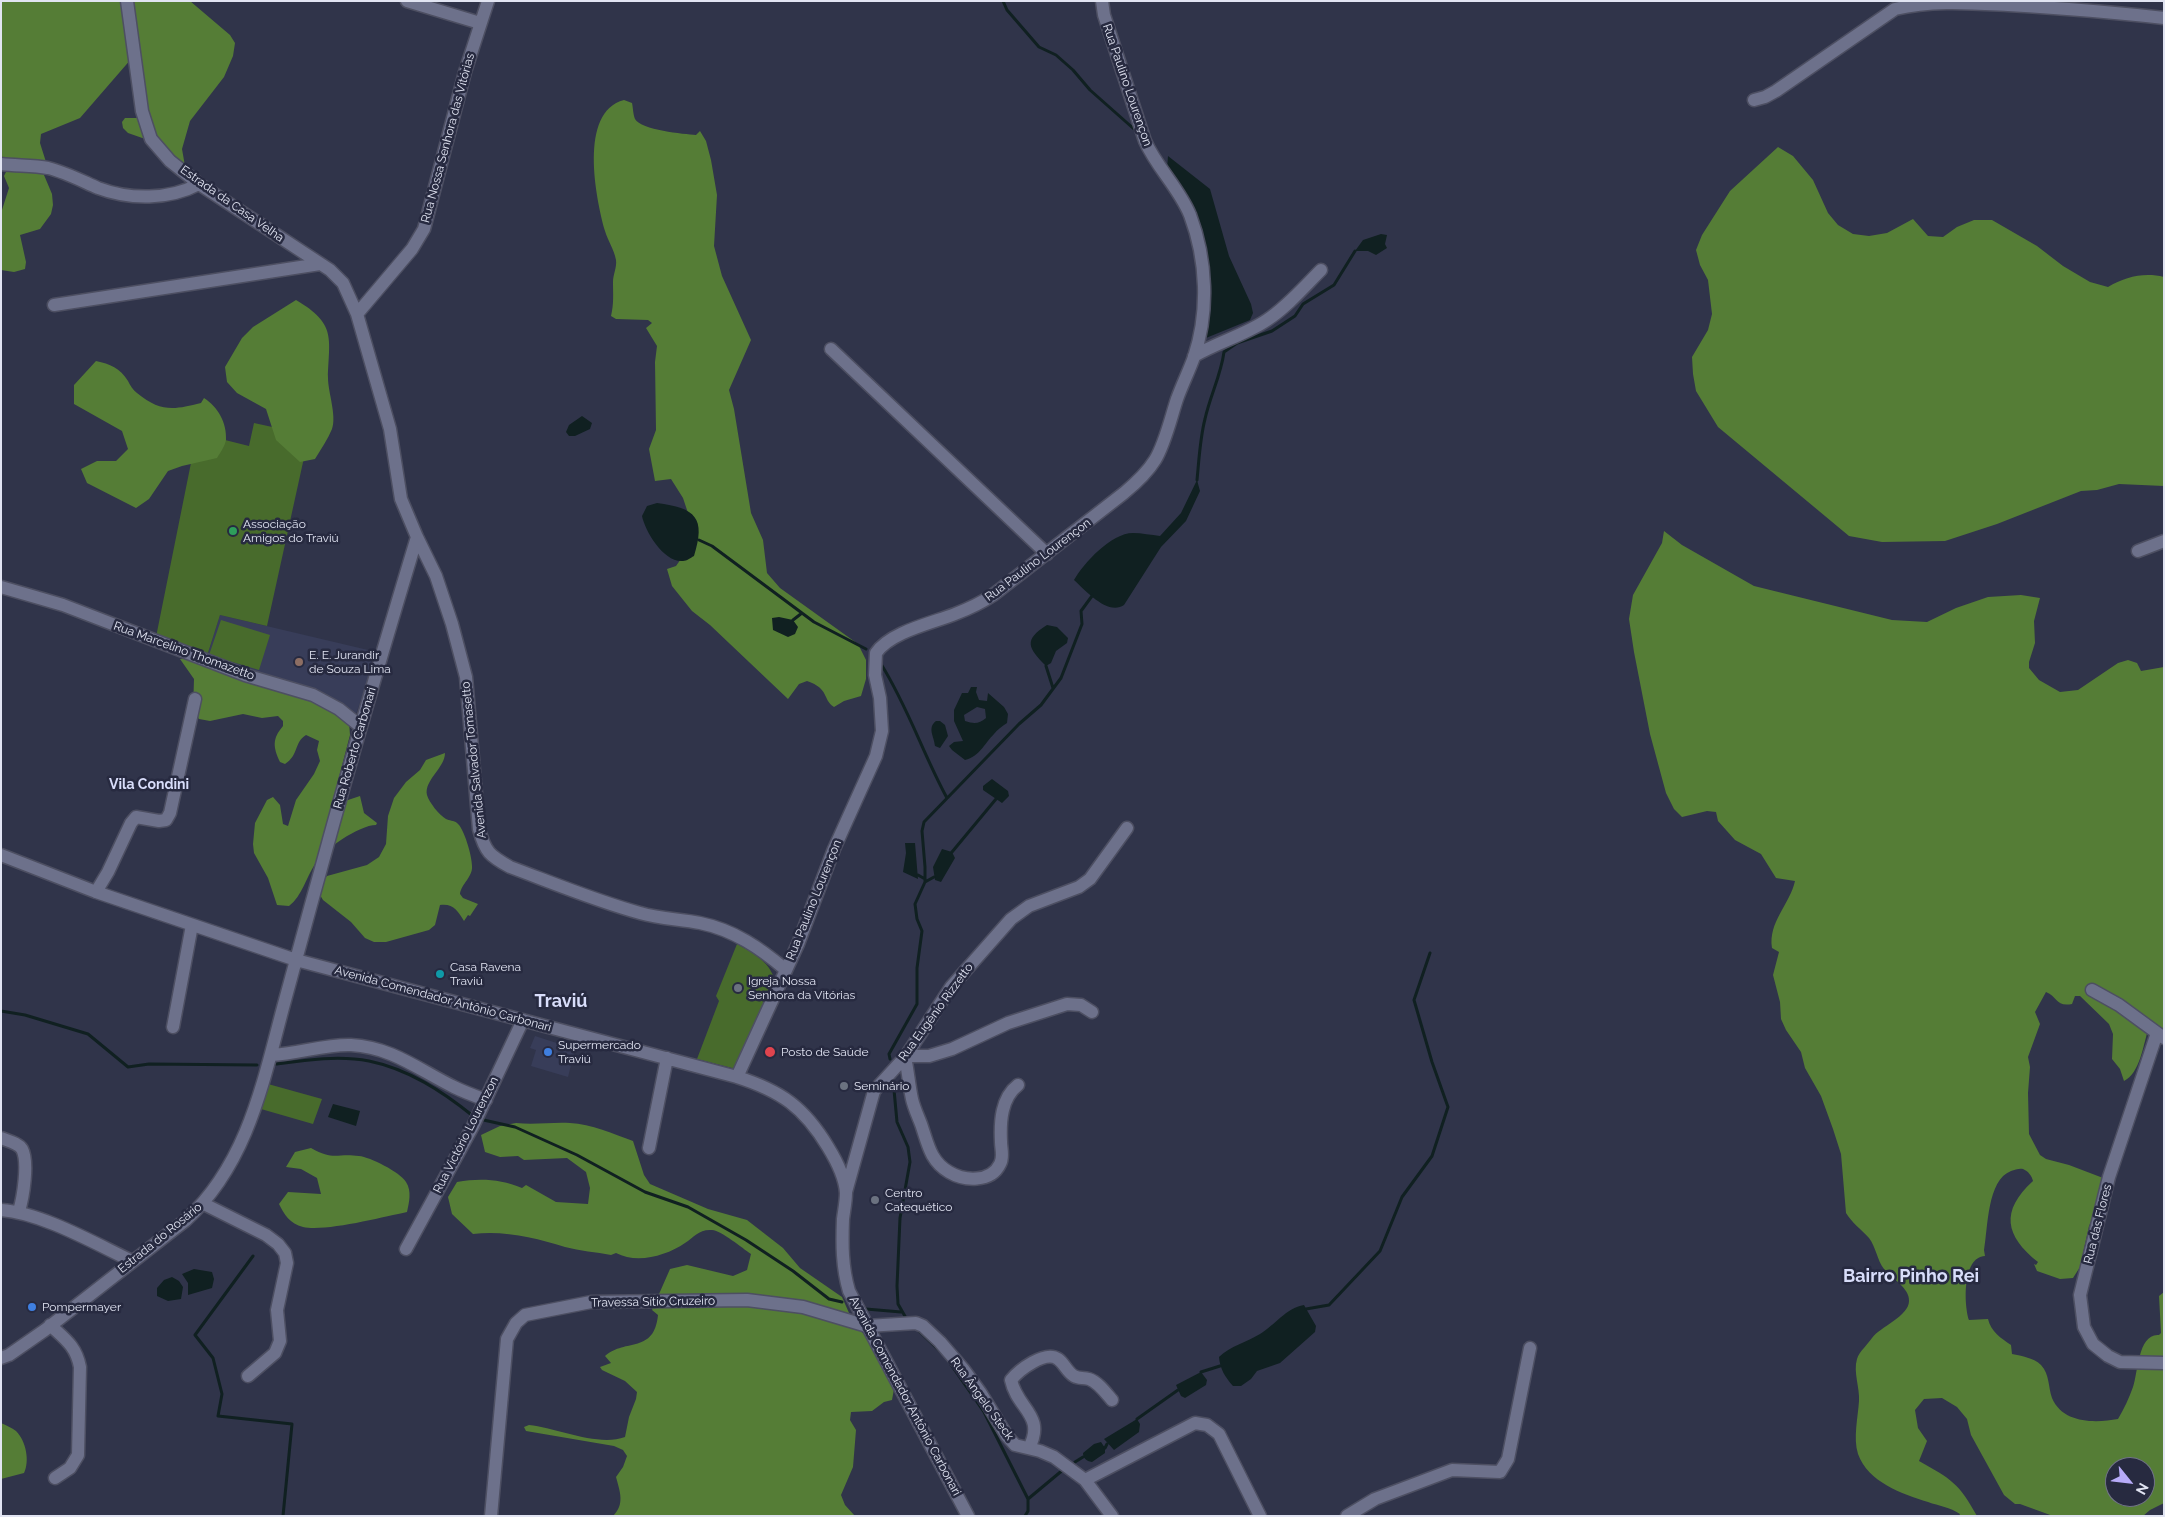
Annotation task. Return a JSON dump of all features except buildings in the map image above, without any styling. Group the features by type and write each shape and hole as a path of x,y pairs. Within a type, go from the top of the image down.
{"street":[{"name":"Estrada da Casa Velha","path":"127,1 142,111 151,139 170,161 199,184 330,270 343,282 361,327"},
{"path":"407,1 480,23"},
{"name":"Rua Nossa Senhora das Vitórias","path":"357,314 412,249 424,230 452,120 488,1"},
{"name":"Rua Paulino Lourençon","path":"737,1077 786,970 817,897 834,849 880,743 882,731 880,698 875,675 876,653 886,643 901,635 975,606 993,596 1107,509 1144,475 1156,458 1194,356 1204,316 1204,293 1198,238 1185,206 1144,141 1104,15 1102,1"},
{"path":"1754,100 1776,91 1895,10 1912,4 1954,2 2003,4 2164,18"},
{"path":"1,164 47,168 101,189 133,196 161,196 183,192 199,184"},
{"path":"54,305 320,264"},
{"path":"1194,356 1210,346 1266,321 1282,309 1321,270"},
{"name":"Avenida Salvador Tomasetto","path":"361,327 390,430 401,499 436,576 452,624 466,677 479,829 484,847 497,860 510,867 618,907 655,918 721,928 761,950 786,970"},
{"path":"832,349 1047,554"},
{"name":"Rua Roberto Carbonari","path":"296,960 360,726 417,537"},
{"path":"2138,550 2164,541"},
{"name":"Rua Marcelino Thomazetto","path":"1,587 63,606 245,675 313,695 339,709 360,726"},
{"path":"96,892 108,872 131,823 136,817 160,821 166,820 170,813 195,699"},
{"name":"Rua Eugênio Rizzetto","path":"846,1192 874,1091 905,1057 951,987 1011,919 1029,906 1079,887 1090,879 1127,828"},
{"name":"Avenida Comendador Antônio Carbonari","path":"1,855 96,892 296,960 737,1077 772,1090 789,1100 814,1125 840,1170 846,1192 842,1248 849,1291 968,1516"},
{"path":"172,1027 192,926"},
{"name":"Estrada do Rosário","path":"1,1358 10,1355 186,1220 204,1204 222,1180 240,1149 271,1055 296,960"},
{"path":"2092,990 2120,1005 2160,1035"},
{"path":"1018,1085 1012,1090 1004,1106 1001,1124 1002,1158 1000,1166 979,1179 968,1180 942,1168 929,1150 912,1099 905,1057 929,1056 952,1049 1008,1024 1067,1004 1081,1006 1092,1012"},
{"name":"Rua Victório Lourenzon","path":"406,1249 486,1100 523,1020"},
{"name":"Rua das Flores","path":"2160,1035 2109,1177 2080,1295 2084,1327 2093,1344 2108,1356 2120,1362 2164,1363"},
{"path":"271,1055 349,1045 368,1047 389,1052 410,1061 453,1086 486,1100"},
{"path":"649,1148 667,1058"},
{"path":"1,1138 14,1143 21,1149 24,1159 24,1198 19,1211"},
{"path":"204,1204 266,1235 278,1244 284,1253 287,1264 277,1310 280,1341 275,1353 248,1376"},
{"path":"1,1210 19,1211 132,1261"},
{"name":"Travessa Sítio Cruzeiro","path":"491,1516 507,1339 516,1323 526,1315 591,1302 748,1300 803,1307 867,1326"},
{"name":"Rua Ângelo Steck","path":"867,1326 916,1323 923,1326 940,1342 964,1370 1007,1436 1015,1445 1054,1457 1085,1480 1112,1516"},
{"path":"50,1325 78,1354 80,1367 78,1455 70,1468 55,1478"},
{"path":"1347,1516 1375,1499 1452,1470 1500,1472 1508,1458 1530,1348"},
{"path":"1029,1448 1034,1438 1036,1427 1013,1390 1011,1380 1016,1374 1043,1357 1052,1356 1060,1360 1070,1374 1096,1382 1112,1400"},
{"path":"1085,1480 1194,1423 1207,1425 1219,1434 1260,1516"}],"shaded area":[{"path":"1168,156 1210,189 1229,256 1251,304 1253,313 1250,320 1206,338 1211,304 1209,274 1194,207 1167,170"},
{"path":"1381,234 1387,235 1385,244 1387,248 1376,255 1368,251 1355,251 1363,240"},
{"path":"582,416 592,423 590,429 575,436 569,436 566,432 569,425"},
{"path":"1197,480 1200,491 1186,521 1161,547 1124,605 1118,608 1104,605 1074,580 1084,565 1099,550 1116,538 1133,533 1160,536 1181,513"},
{"path":"657,503 681,508 695,517 699,532 694,556 684,561 676,560 662,552 656,545 647,530 642,516 647,506"},
{"name":"E. E. Jurandir de Souza Lima","path":"220,615 368,650 373,659 373,666 356,714 342,706 207,656"},
{"path":"779,617 793,620 798,627 795,634 788,637 773,630 772,618"},
{"path":"1047,625 1057,627 1068,638 1067,643 1056,651 1051,663 1046,666 1032,649 1031,640 1039,630"},
{"path":"971,687 977,687 976,692 979,700 987,701 988,693 1004,707 1008,714 1007,723 997,731 978,753 965,760 949,746 954,742 963,741 954,721 954,710 962,693 968,693","holes":["977,707 985,709 986,718 983,720 976,723 965,721 964,715"]},
{"path":"936,721 940,721 945,725 948,736 940,748 935,746 932,732 932,726"},
{"path":"992,779 1008,791 1009,796 1002,803 983,790 983,786"},
{"path":"905,843 915,843 918,879 903,872 906,853"},
{"path":"942,849 952,852 955,858 941,882 935,880 933,867"},
{"path":"535,1036 575,1049 568,1077 531,1066 536,1050 530,1048"},
{"path":"333,1104 360,1111 356,1126 328,1117"},
{"path":"194,1269 212,1272 214,1279 212,1288 188,1295 188,1283 182,1274"},
{"path":"172,1277 179,1281 183,1287 181,1299 168,1301 157,1296 157,1288 164,1280"},
{"path":"1304,1305 1316,1326 1315,1332 1280,1363 1257,1371 1251,1379 1241,1386 1233,1386 1223,1373 1219,1357 1228,1350 1260,1334 1286,1313"},
{"path":"1201,1372 1207,1380 1206,1385 1185,1398 1181,1396 1176,1385"},
{"path":"1137,1419 1140,1424 1139,1432 1114,1450 1104,1439"},
{"path":"1101,1442 1105,1448 1105,1453 1092,1462 1085,1459 1083,1453 1094,1444"}],"green space":[{"path":"1,1 128,1 133,3 135,1 190,1 230,35 235,43 233,56 224,77 190,121 182,149 185,166 148,140 128,133 123,128 122,122 125,118 138,118 132,58 80,118 41,134 40,143 46,162 44,175 52,194 53,205 51,214 40,229 20,235 26,262 25,269 14,272 1,270 1,213 9,188 4,176 8,168 1,161"},
{"path":"624,100 632,103 635,119 645,126 696,135 700,131 706,141 717,195 714,246 722,276 751,340 729,390 734,409 751,513 763,540 767,573 780,588 858,644 866,660 866,679 861,696 844,701 834,707 819,687 807,681 799,684 788,699 710,625 692,611 672,586 667,569 676,566 683,556 693,528 683,498 671,479 655,481 649,449 656,430 655,362 657,346 646,328 652,323 648,320 616,319 611,316 616,260 601,217 595,179 595,138 600,121 610,108"},
{"path":"1778,147 1793,156 1813,180 1828,213 1838,225 1853,234 1869,236 1887,233 1913,219 1928,236 1943,237 1957,227 1974,220 1992,220 2037,246 2063,266 2090,282 2108,287 2135,276 2164,277 2164,486 2119,484 2097,490 2081,491 1997,524 1945,541 1882,542 1849,536 1718,427 1696,391 1693,374 1692,357 1708,330 1712,314 1708,280 1700,265 1696,250 1702,235 1730,191"},
{"path":"296,300 318,317 328,333 328,384 333,411 332,429 315,459 300,462 276,440 266,409 237,393 227,382 225,367 242,338 253,327"},
{"path":"96,361 110,365 118,370 136,392 153,404 175,408 201,403 204,398 209,402 221,416 226,434 225,445 217,458 168,471 149,499 136,508 87,483 81,469 97,461 116,461 128,449 122,431 74,404 74,385"},
{"name":"Associação Amigos do Traviú","path":"254,423 309,435 267,626 220,615 207,656 156,637 197,433 249,446"},
{"path":"1664,531 1682,545 1754,586 1892,620 1927,622 1956,608 1988,597 2021,595 2040,598 2034,621 2035,643 2029,668 2039,680 2060,692 2078,690 2118,663 2128,660 2137,663 2141,671 2164,667 2164,1031 2148,1030 2137,1066 2134,1072 2124,1081 2120,1069 2112,1059 2113,1034 2109,1024 2080,996 2075,996 2072,1004 2067,1005 2060,1003 2046,992 2035,1012 2040,1024 2028,1057 2030,1067 2028,1093 2029,1134 2040,1155 2046,1159 2069,1165 2111,1181 2089,1226 2080,1267 2073,1278 2060,1279 2037,1271 2034,1264 2036,1265 2038,1262 2019,1243 2013,1233 2011,1213 2022,1192 2033,1181 2032,1177 2023,1169 2011,1171 2003,1176 1997,1184 1990,1206 1984,1250 1985,1256 1978,1258 1972,1264 1966,1283 1966,1304 1969,1320 1988,1319 1994,1331 2011,1345 2012,1354 2031,1359 2041,1365 2046,1373 2052,1398 2057,1407 2072,1417 2090,1421 2118,1419 2133,1387 2143,1347 2152,1336 2161,1333 2159,1296 2164,1292 2164,1503 2143,1516 2053,1516 2020,1504 2015,1504 2004,1495 1971,1435 1967,1419 1957,1407 1942,1398 1924,1399 1915,1410 1918,1428 1927,1441 1919,1461 1953,1483 1965,1496 1977,1516 1959,1516 1960,1514 1952,1510 1897,1491 1878,1479 1863,1464 1858,1454 1856,1441 1859,1401 1857,1359 1876,1334 1904,1312 1908,1306 1909,1296 1884,1269 1869,1238 1846,1213 1841,1154 1833,1129 1821,1096 1805,1068 1801,1052 1781,1019 1780,1002 1773,975 1779,952 1772,948 1772,939 1776,921 1789,898 1795,881 1776,878 1761,854 1735,840 1718,821 1716,812 1707,811 1682,817 1674,809 1666,793 1650,734 1634,652 1629,619 1633,595 1662,543"},
{"path":"221,620 270,635 259,670 209,655"},
{"path":"180,659 202,659 330,700 349,722 350,735 338,781 338,800 342,802 360,796 364,813 377,823 376,825 360,829 342,839 319,858 301,892 289,906 277,905 268,878 254,853 255,823 267,800 273,797 280,805 283,824 288,826 296,800 314,774 320,761 317,750 319,741 306,735 300,741 292,757 285,764 280,762 275,747 275,739 283,726 283,721 278,716 262,718 243,714 210,721 199,719 193,711 194,679"},
{"path":"445,753 442,764 431,779 427,795 440,815 447,820 456,822 465,836 472,861 472,870 460,894 463,898 478,904 464,921 452,907 440,905 435,925 429,930 386,942 374,942 365,938 351,922 323,900 320,895 320,884 327,876 367,865 379,857 386,844 388,816 394,798 406,782 420,770 426,760"},
{"path":"737,944 756,955 766,964 775,984 736,1068 732,1068 697,1059 719,1001 716,996"},
{"path":"268,1084 322,1099 313,1124 261,1109"},
{"path":"516,1123 586,1125 633,1141 644,1175 650,1184 708,1209 747,1220 783,1248 800,1268 842,1297 853,1322 869,1340 894,1389 892,1400 884,1402 872,1411 851,1412 850,1420 856,1430 853,1467 841,1495 845,1505 855,1516 613,1516 620,1502 616,1477 623,1467 627,1456 623,1450 614,1446 526,1431 524,1427 529,1425 603,1440 625,1437 637,1392 625,1381 602,1370 600,1367 611,1363 605,1356 622,1347 645,1340 651,1335 658,1315 652,1310 670,1269 687,1265 733,1276 747,1270 751,1254 726,1236 712,1230 700,1232 669,1252 642,1258 633,1258 616,1253 611,1255 576,1250 520,1236 496,1233 473,1234 452,1214 448,1197 457,1182 474,1180 498,1181 522,1188 526,1185 556,1202 588,1204 590,1188 586,1172 567,1158 524,1160 518,1156 500,1157 485,1152 481,1135 500,1126"},
{"path":"311,1148 330,1155 364,1157 377,1162 403,1178 409,1189 407,1212 325,1227 313,1228 294,1224 285,1215 279,1204 288,1192 321,1194 317,1178 301,1169 286,1167 295,1152"},
{"path":"1,1423 16,1431 19,1435 25,1446 27,1463 24,1473 1,1479"}],"waterway":[{"path":"1003,1 1007,10 1039,47 1056,55 1073,70 1090,90 1134,129"},
{"path":"1197,480 1203,426 1224,352 1237,343 1272,331 1295,316 1303,304 1334,285 1355,251"},
{"path":"699,540 712,546 814,622 866,649"},
{"path":"890,1059 889,1054 917,1004 917,968 922,931 917,919 915,904 925,882 922,831 924,822 1019,724 1041,705 1061,678 1082,624 1081,611 1092,596"},
{"path":"793,620 802,613"},
{"path":"881,664 891,680 947,798"},
{"path":"1046,666 1053,688"},
{"path":"952,852 996,799"},
{"path":"918,875 925,879"},
{"path":"925,882 934,877"},
{"path":"1306,1309 1329,1305 1380,1251 1402,1197 1432,1156 1448,1107 1432,1062 1414,1000 1430,953"},
{"path":"1,1011 25,1015 88,1034 128,1067 149,1064 257,1065"},
{"path":"276,1064 334,1058 369,1061 411,1075 437,1090 473,1116"},
{"path":"893,1079 897,1122 908,1147 910,1162 900,1218 897,1286 898,1304 906,1318"},
{"path":"479,1119 515,1127 577,1155 645,1192 688,1207 746,1240 793,1271 829,1299 842,1302"},
{"path":"253,1256 195,1335 213,1358 222,1394 218,1416 292,1424 283,1516"},
{"path":"866,1309 901,1312"},
{"path":"917,1329 945,1356 984,1412 1028,1499 1028,1511 1025,1516"},
{"path":"1201,1372 1220,1366"},
{"path":"1137,1419 1178,1390"},
{"path":"1105,1448 1107,1444"},
{"path":"1075,1462 1083,1457"},
{"path":"1028,1499 1064,1469"}],"place":[{"name":"Associação Amigos do Traviú","path":"233,531"},
{"name":"E. E. Jurandir de Souza Lima","path":"299,662"},
{"name":"Casa Ravena Traviú","path":"440,974"},
{"name":"Igreja Nossa Senhora da Vitórias","path":"738,988"},
{"name":"Supermercado Traviú","path":"548,1052"},
{"name":"Posto de Saúde","path":"770,1052"},
{"name":"Seminário","path":"844,1086"},
{"name":"Centro Catequético","path":"875,1200"},
{"name":"Pompermayer","path":"32,1307"}],"district":[{"name":"Vila Condini","path":"149,785"},
{"name":"Traviú","path":"561,1002"},
{"name":"Bairro Pinho Rei","path":"1911,1277"}]}
